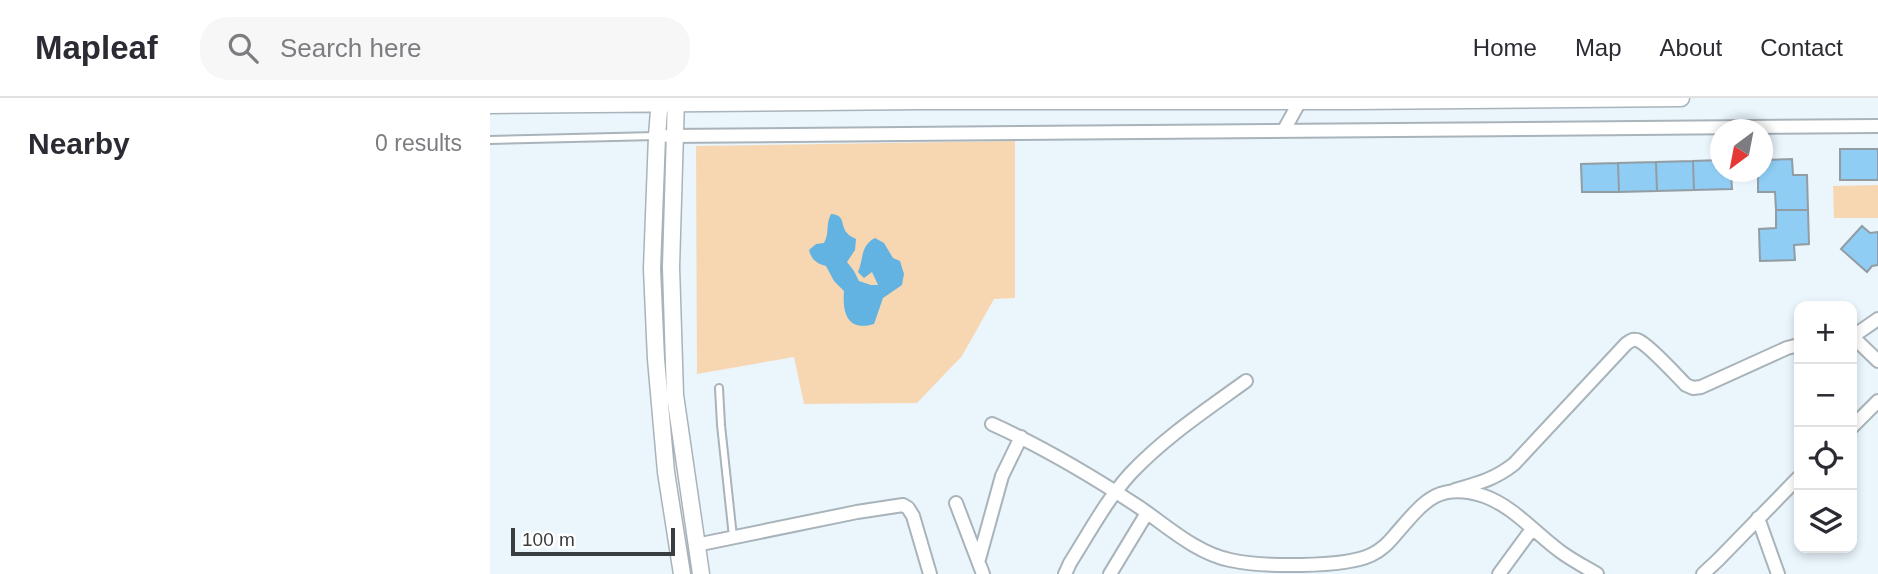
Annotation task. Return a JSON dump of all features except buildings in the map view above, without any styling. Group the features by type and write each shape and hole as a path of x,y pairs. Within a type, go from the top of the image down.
{"street":[{"path":"490,105 668,100 1300,101 1681,98"},
{"path":"668,100 675,136 671,267 675,395 701,574"},
{"path":"668,100 657,136 652,269 656,359 666,472 682,574"},
{"path":"1287,124 1300,101"},
{"path":"657,136 1287,124 1878,126"},
{"path":"1857,333 1878,319"},
{"path":"992,424 1079,469 1189,542 1227,560 1292,565 1350,561 1370,556 1384,548 1423,503 1435,495 1489,480 1514,464 1626,344 1632,341 1637,340 1645,346 1686,385 1693,388 1701,387 1794,346"},
{"path":"1857,341 1878,361"},
{"path":"1065,574 1130,474 1172,434 1245,381"},
{"path":"1857,421 1878,401"},
{"path":"979,559 1002,476 1021,437"},
{"path":"1703,574 1794,482"},
{"path":"1448,492 1483,496 1503,506 1561,552 1597,574"},
{"path":"956,503 983,574"},
{"path":"696,545 903,505 913,516 930,574"},
{"path":"1110,574 1147,513"},
{"path":"1758,518 1778,574"},
{"path":"1499,574 1532,529"}],"lane":[{"path":"490,139 657,136"},
{"path":"719,388 733,537"}],"shaded area":[{"path":"1015,141 1015,298 994,299 962,356 917,403 804,404 794,357 697,374 696,146"},
{"path":"1878,185 1878,218 1834,218 1833,186"}],"water":[{"path":"831,214 841,218 847,233 856,239 855,250 847,262 859,281 878,285 872,272 864,278 858,272 867,245 875,238 884,243 893,258 900,261 904,274 902,285 883,298 874,324 858,325 848,319 844,307 844,291 834,281 826,266 815,261 810,253 809,250 816,244 824,243"}]}
